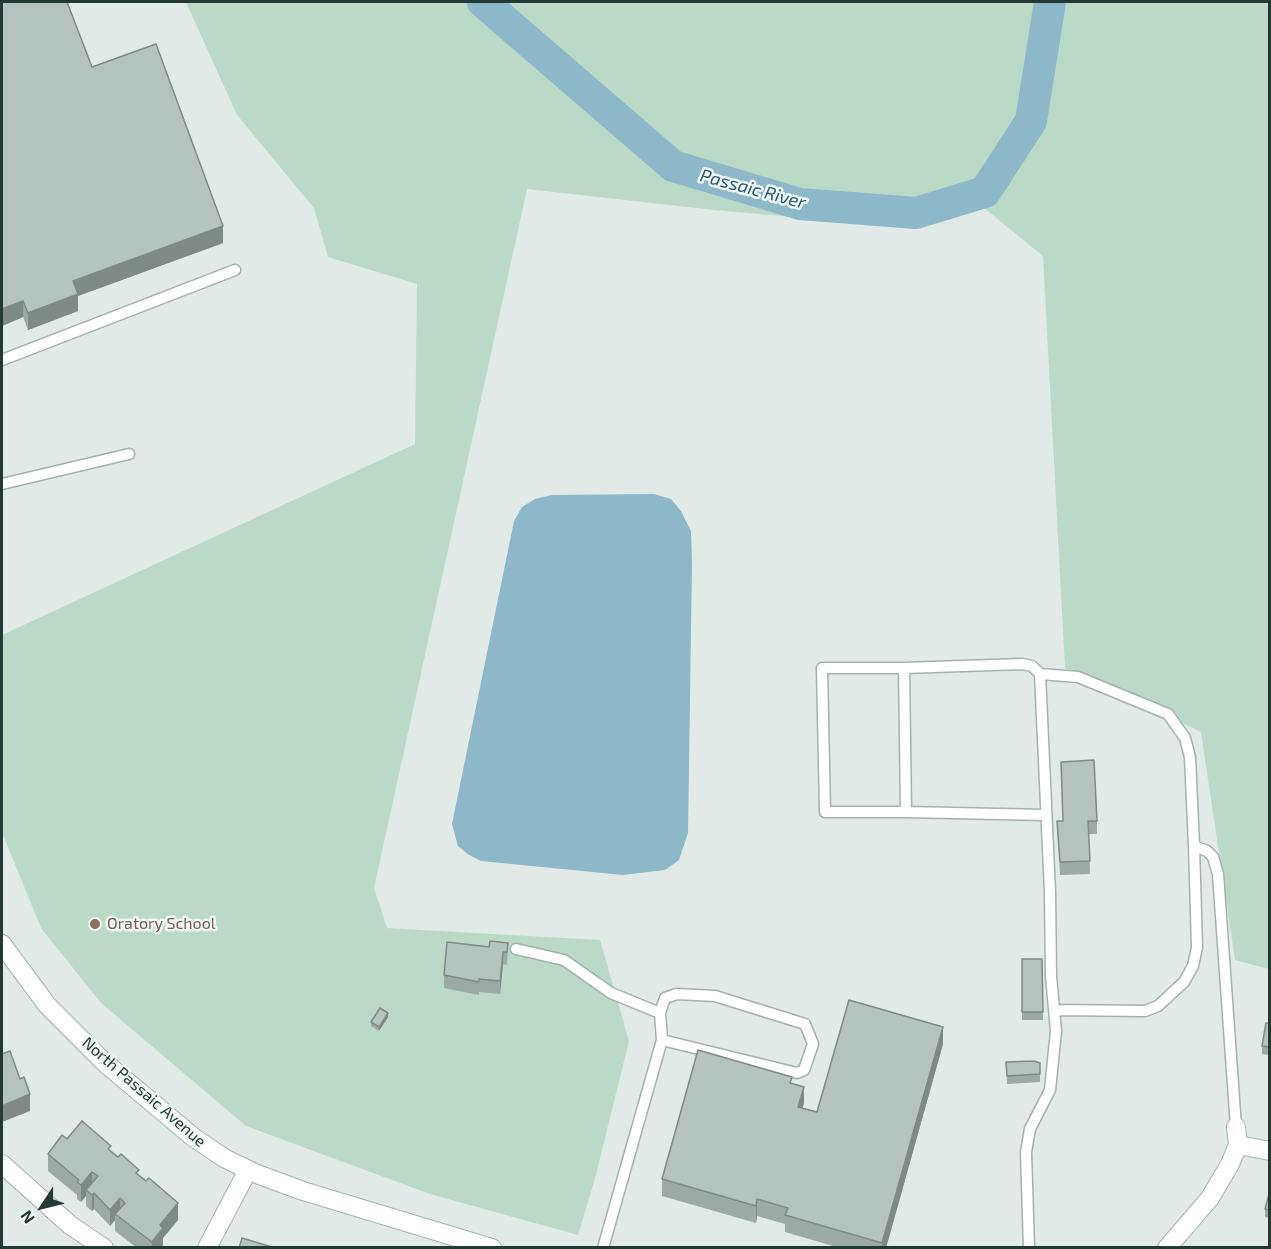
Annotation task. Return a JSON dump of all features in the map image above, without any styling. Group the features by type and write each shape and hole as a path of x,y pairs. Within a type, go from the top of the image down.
{"main road":[{"name":"North Passaic Avenue","path":"2,944 47,1005 105,1063 193,1137 248,1170 303,1191 492,1248"},
{"path":"1167,1248 1210,1198 1230,1164 1237,1136 1269,1151"},
{"path":"2,1164 70,1225 104,1248"},
{"path":"207,1248 248,1170"}],"lane":[{"path":"2,360 235,270"},
{"path":"2,484 129,454"},
{"path":"1046,815 825,812 822,668 1022,664 1032,666 1040,674 1078,677 1095,683 1168,714 1179,725 1190,757 1197,947 1193,966 1179,989 1158,1006 1145,1011 1055,1010"},
{"path":"904,668 906,812"},
{"path":"1029,1248 1026,1152 1030,1129 1050,1090 1056,1030 1051,976 1040,674"},
{"path":"1194,846 1207,851 1213,857 1218,874 1237,1136"},
{"path":"516,949 564,960 611,993 660,1013"},
{"path":"603,1248 662,1040 660,1013 665,998 677,994 715,996 805,1024 813,1044 804,1070 797,1073 662,1040"}],"green space":[{"path":"186,2 1269,2 1269,969 1235,960 1201,732 1065,668 1043,256 984,208 907,227 714,210 527,189 374,888 387,928 600,940 629,1041 594,1182 578,1235 430,1194 246,1126 101,1003 41,928 2,832 2,635 415,444 417,284 328,257 314,208 237,115"}],"water":[{"path":"654,494 671,499 681,511 691,531 688,833 679,860 665,870 623,875 481,861 458,846 452,824 514,521 522,507 535,499 552,495"}],"building":[{"path":"2,2 67,2 92,67 156,44 223,226 73,281 78,294 28,313 23,301 2,309"},
{"path":"1094,760 1097,821 1088,821 1090,861 1060,862 1057,821 1063,821 1061,762"},
{"path":"490,941 508,943 507,952 503,952 500,981 479,979 479,982 444,975 447,942 489,947"},
{"path":"1022,959 1042,959 1043,1012 1022,1012"},
{"path":"849,1000 943,1027 882,1243 785,1215 788,1208 757,1199 756,1206 662,1179 698,1050 792,1077 790,1083 804,1087 798,1107 817,1112"},
{"path":"380,1008 388,1013 379,1027 371,1022"},
{"path":"1266,1023 1269,1023 1269,1047 1262,1046"},
{"path":"10,1051 20,1079 24,1077 30,1094 2,1106 2,1054"},
{"path":"1034,1061 1040,1063 1040,1074 1007,1076 1006,1062"},
{"path":"82,1121 111,1146 108,1149 118,1157 121,1154 139,1170 136,1173 146,1181 149,1178 178,1203 160,1225 163,1228 152,1242 115,1214 125,1203 120,1198 110,1210 94,1193 92,1195 86,1190 98,1176 92,1172 81,1185 77,1182 79,1180 48,1154 62,1135 67,1139"},
{"path":"1269,1194 1269,1210 1265,1209"},
{"path":"242,1238 275,1248 239,1248"}],"waterway":[{"name":"Passaic River","path":"483,2 673,166 800,204 916,213 985,192 1031,121 1050,2"}],"place":[{"name":"Oratory School","path":"95,924"}]}
